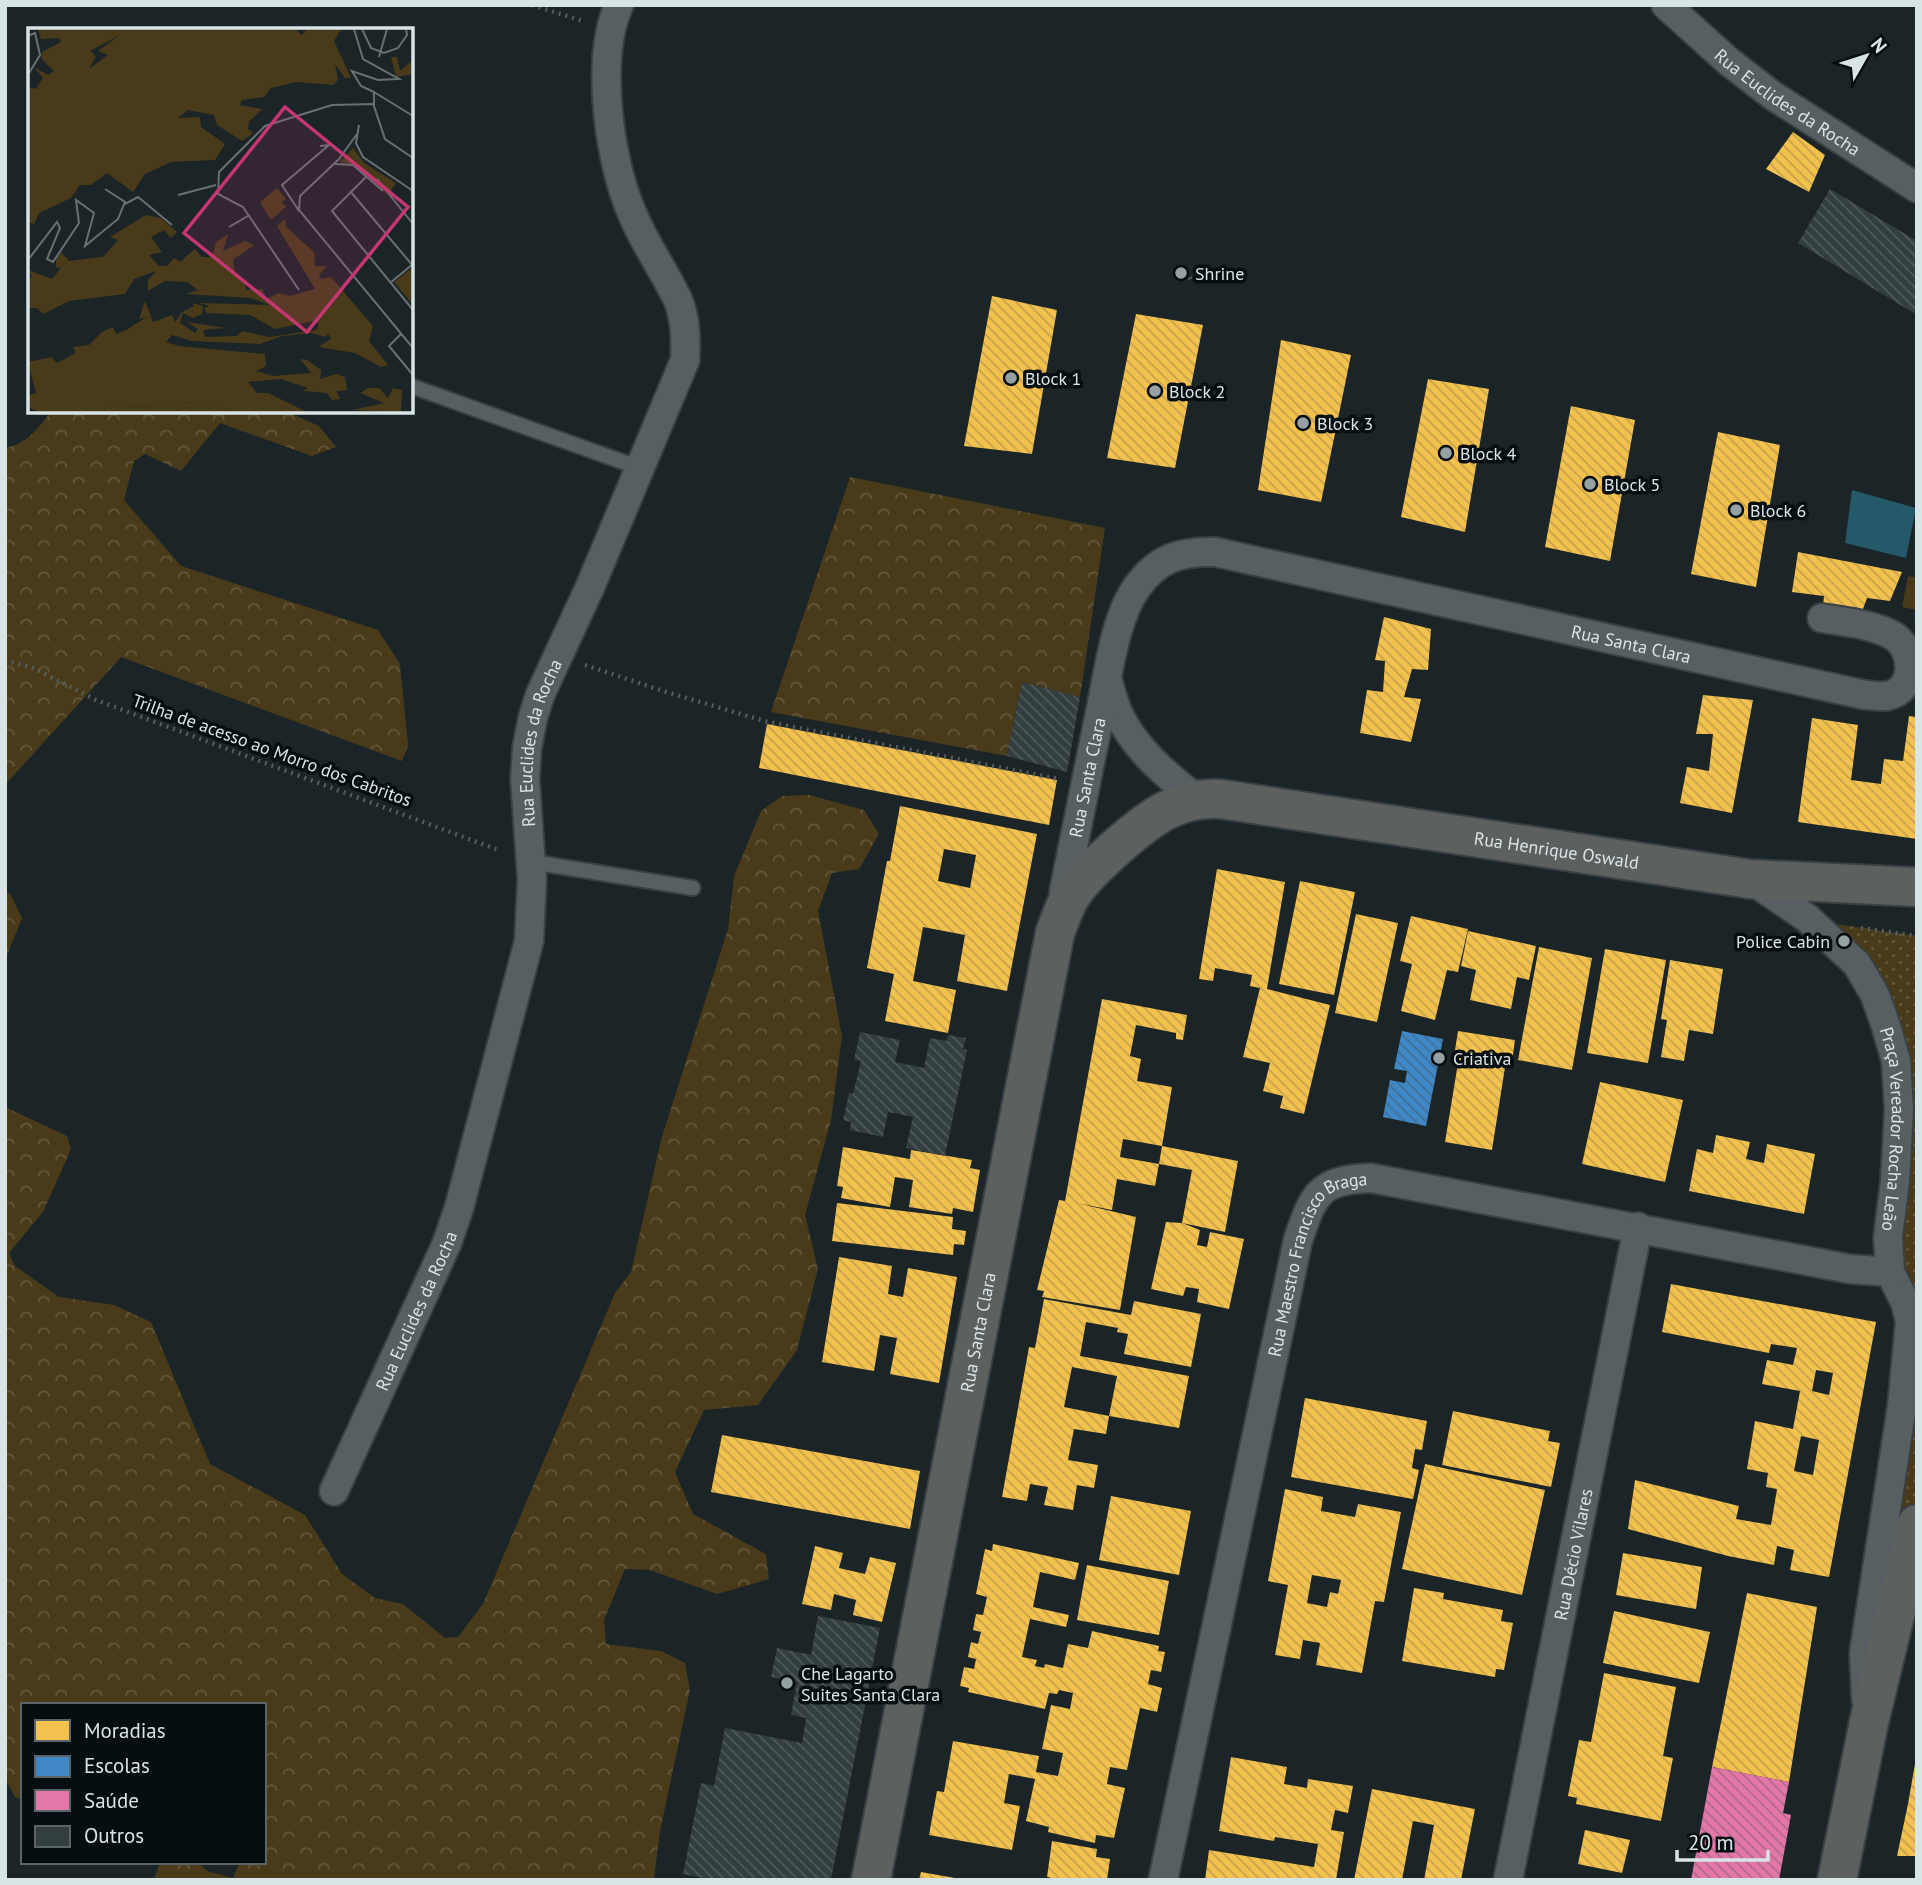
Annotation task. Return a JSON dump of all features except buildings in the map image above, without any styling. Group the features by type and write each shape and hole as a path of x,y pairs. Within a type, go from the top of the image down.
{"main road":[{"name":"Rua Henrique Oswald","path":"1063,910 1074,891 1122,844 1169,809 1197,799 1221,799 1750,879 1917,887"},
{"name":"Rua Santa Clara","path":"871,1880 1055,933 1063,910"},
{"path":"1837,1880 1869,1722 1902,1622 1917,1524"}],"street":[{"name":"Rua Euclides da Rocha","path":"1666,5 1728,61 1772,95 1917,188"},
{"name":"Rua Euclides da Rocha","path":"334,1491 447,1243 459,1208 529,941 532,862 525,779 527,748 540,695 685,360 686,335 678,299 648,246 622,189 608,116 607,72 615,18"},
{"name":"Rua Santa Clara","path":"1063,910 1064,891 1085,784 1122,616 1137,587 1159,564 1178,554 1215,552 1865,695 1888,696 1899,690 1906,680 1911,664 1906,648 1894,636 1853,623 1822,618"},
{"path":"1107,679 1119,716 1138,744 1171,779 1197,799"},
{"name":"Praça Vereador Rocha Leão","path":"1750,879 1807,918 1857,964 1875,995 1896,1061 1899,1110 1895,1181 1888,1237 1890,1272 1905,1302 1910,1321 1902,1406 1864,1653 1864,1691 1869,1722"},
{"name":"Rua Maestro Francisco Braga","path":"1163,1880 1295,1253 1309,1207 1322,1190 1344,1179 1371,1178 1850,1269 1890,1272"},
{"name":"Rua Décio Vilares","path":"1508,1880 1638,1227"}],"lane":[{"path":"413,387 640,468"},
{"path":"532,862 693,888"}],"path":[{"path":"532,5 615,18"},
{"path":"1184,274 1189,276 1193,283"},
{"path":"558,656 768,722 1085,784"},
{"name":"Trilha de acesso ao Morro dos Cabritos","path":"5,660 33,668 96,700 532,862"}],"green space":[{"path":"49,413 290,413 319,426 336,447 312,456 220,423 181,471 145,454 134,461 124,500 181,566 378,630 400,664 408,745 402,761 121,657 5,785 5,448 20,443 37,429"},
{"path":"850,477 1105,528 1080,697 1022,682 1007,756 771,712"},
{"path":"1908,576 1917,578 1917,610 1902,607"},
{"path":"809,795 864,810 879,834 859,869 832,873 818,911 842,1036 831,1120 805,1215 818,1269 797,1350 758,1405 704,1410 675,1472 693,1514 766,1554 769,1579 717,1594 650,1570 625,1569 604,1620 606,1644 661,1651 685,1663 690,1690 660,1831 654,1880 154,1880 159,1864 200,1864 207,1871 233,1878 239,1864 266,1864 266,1703 21,1703 21,1799 15,1797 5,1778 5,1107 67,1136 71,1149 43,1212 9,1253 15,1266 59,1297 114,1305 151,1322 210,1464 305,1515 342,1574 375,1598 403,1604 445,1638 458,1637 483,1604 615,1293 631,1272 661,1140 728,929 734,876 761,811 782,796"},
{"path":"5,893 10,894 22,918 5,960"},
{"path":"1823,922 1917,936 1917,1308 1908,1287 1896,1235 1902,1070"},
{"path":"1917,1360 1917,1603 1889,1609 1908,1403"}],"water":[{"path":"1852,490 1916,508 1906,558 1845,543"}],"place":[{"name":"Shrine","path":"1181,273"},
{"name":"Block 1","path":"1011,378"},
{"name":"Block 2","path":"1155,391"},
{"name":"Block 3","path":"1303,423"},
{"name":"Block 4","path":"1446,453"},
{"name":"Block 5","path":"1590,484"},
{"name":"Block 6","path":"1736,510"},
{"name":"Police Cabin","path":"1844,941"},
{"name":"Criativa","path":"1439,1058"},
{"name":"Che Lagarto Suites Santa Clara","path":"787,1683"}]}
